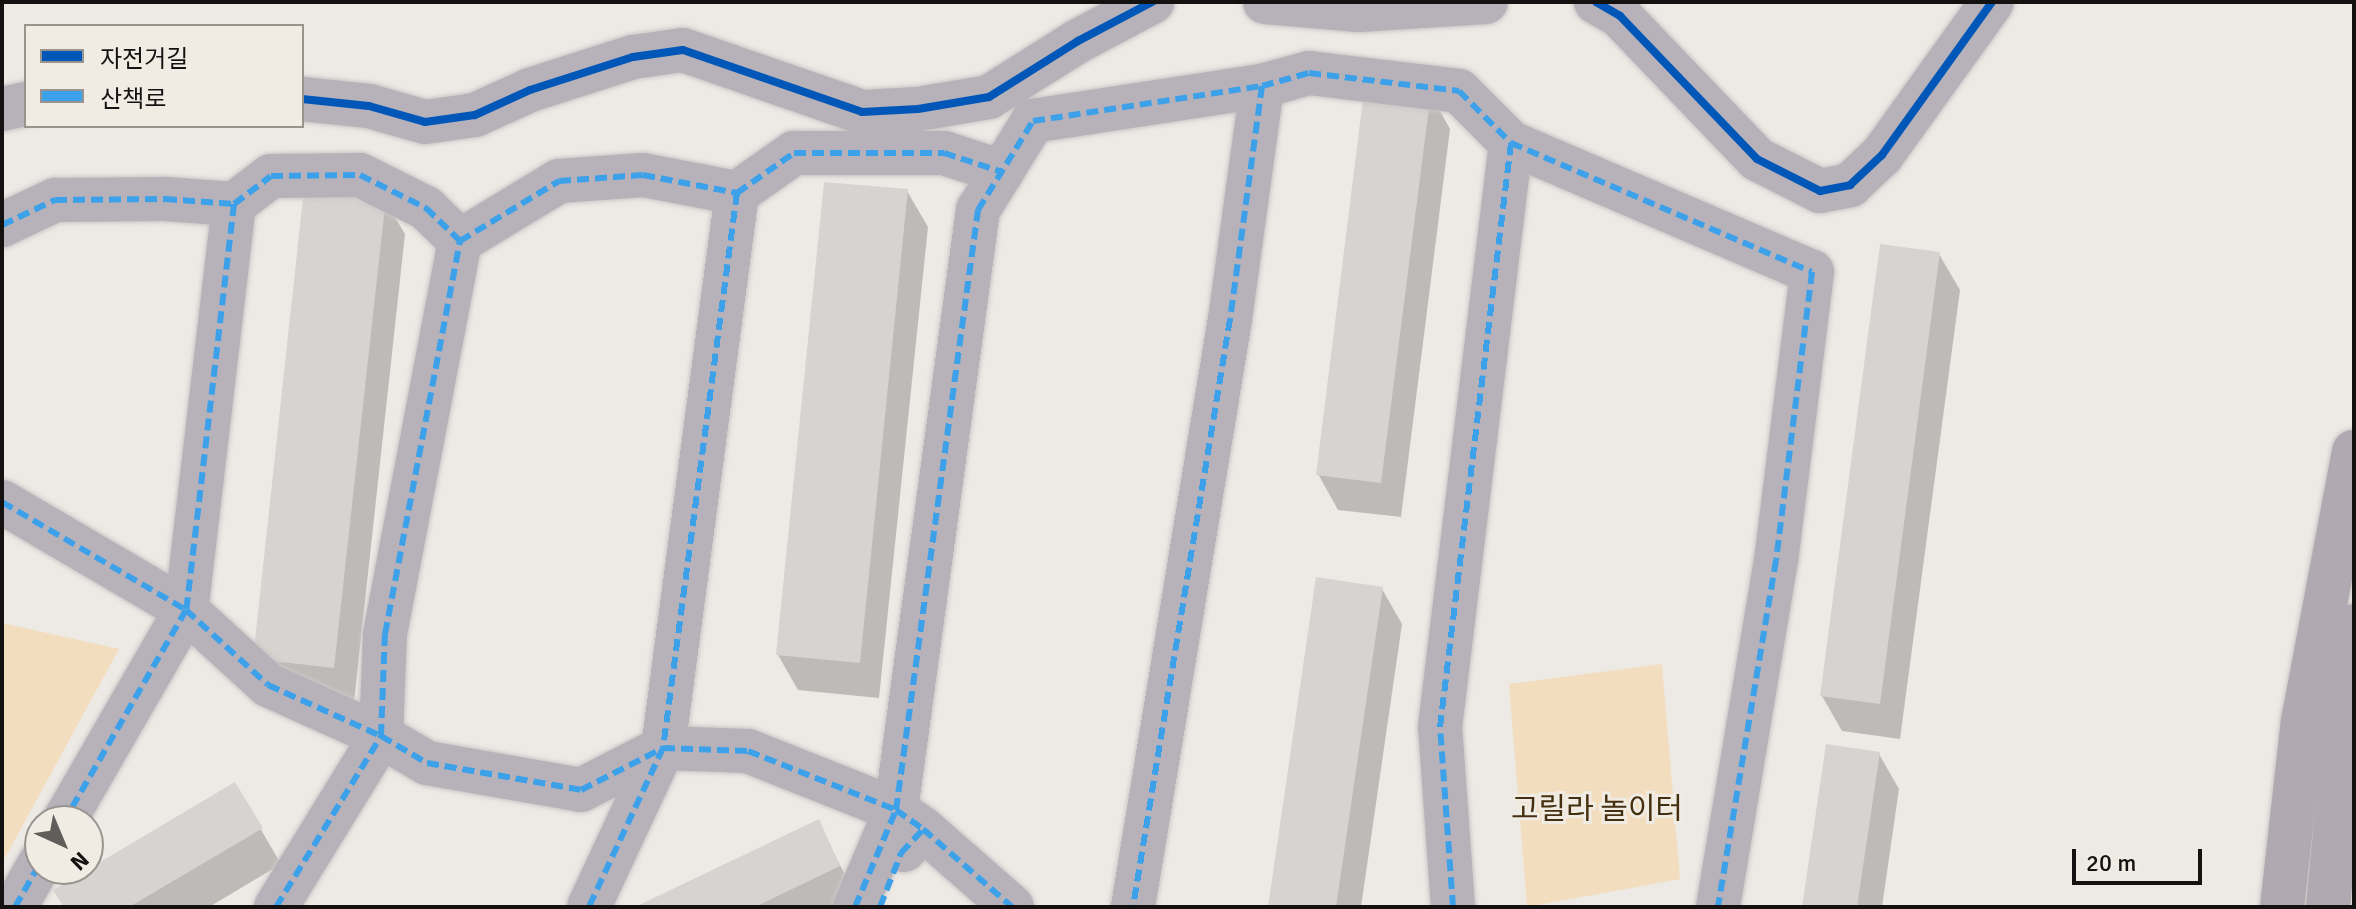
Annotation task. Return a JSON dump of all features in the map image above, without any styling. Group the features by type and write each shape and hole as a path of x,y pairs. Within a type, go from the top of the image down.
{"main road":[{"path":"2282,907 2303,721 2354,452"},
{"path":"2328,907 2354,626"}],"street":[{"path":"304,99 369,106 425,122 475,115 530,90 633,57 683,50 862,112 918,109 989,97 1078,41 1152,2"},
{"path":"1265,2 1359,10 1486,2"},
{"path":"1596,2 1620,16 1757,159 1820,191 1850,185 1882,155 1992,2"},
{"path":"880,907 910,820 978,210 1033,121 1262,86 1309,73 1459,91 1511,143 1812,272 1776,560 1718,907"},
{"path":"1133,907 1230,319 1262,86"},
{"path":"2,109 24,104"},
{"path":"1453,907 1440,727 1511,143"},
{"path":"276,907 381,736 385,634 460,241 559,181 643,175 737,193 794,153 944,153 1002,172"},
{"path":"2,225 55,200 165,199 234,204 271,176 360,175 426,208 460,241"},
{"path":"589,907 663,748 737,193"},
{"path":"73,805 186,610 234,204"},
{"path":"2,502 186,610 268,685 381,736 427,763 581,790 663,748 748,751 910,820 1012,907"},
{"path":"855,907 910,820"},
{"path":"15,907 28,885"}],"green space":[{"path":"2,623 119,649 34,805 24,805 24,823 5,858 2,857"},
{"name":"고릴라 놀이터","path":"1662,664 1680,879 1527,907 1509,684"}],"building":[{"path":"1365,83 1431,92 1381,483 1316,475"},
{"path":"824,182 908,189 860,663 776,655"},
{"path":"304,188 386,197 334,668 253,659"},
{"path":"1880,244 1940,252 1880,704 1820,696"},
{"path":"1316,577 1383,587 1336,907 1268,907"},
{"path":"1826,744 1880,752 1857,907 1802,907"},
{"path":"235,782 263,828 129,907 64,907 53,890 61,885 104,885 104,860"},
{"path":"819,819 840,866 755,907 635,907"}],"marked path":[{"path":"1262,86 1309,73 1459,91 1511,143"},
{"path":"855,907 896,810 978,210 1033,121 1262,86 1230,319 1133,907"},
{"path":"1453,907 1440,727 1511,143 1812,272 1776,560 1718,907"},
{"path":"737,193 794,153 944,153 1002,172"},
{"path":"234,204 271,176 360,175 426,208 460,241"},
{"path":"276,907 381,736 385,634 460,241 559,181 643,175 737,193 663,748 589,907"},
{"path":"2,225 55,200 165,199 234,204 186,610 73,805"},
{"path":"2,502 186,610 268,685 381,736 427,763 581,790 663,748 748,751 896,810 923,829"},
{"path":"880,907 901,853 923,829 1012,907"},
{"path":"15,907 28,885"}],"cycle path":[{"path":"304,99 369,106 425,122 475,115 530,90 633,57 683,50 862,112 918,109 989,97 1078,41 1152,2"},
{"path":"1596,2 1620,16 1757,159 1820,191 1850,185 1882,155 1992,2"}]}
